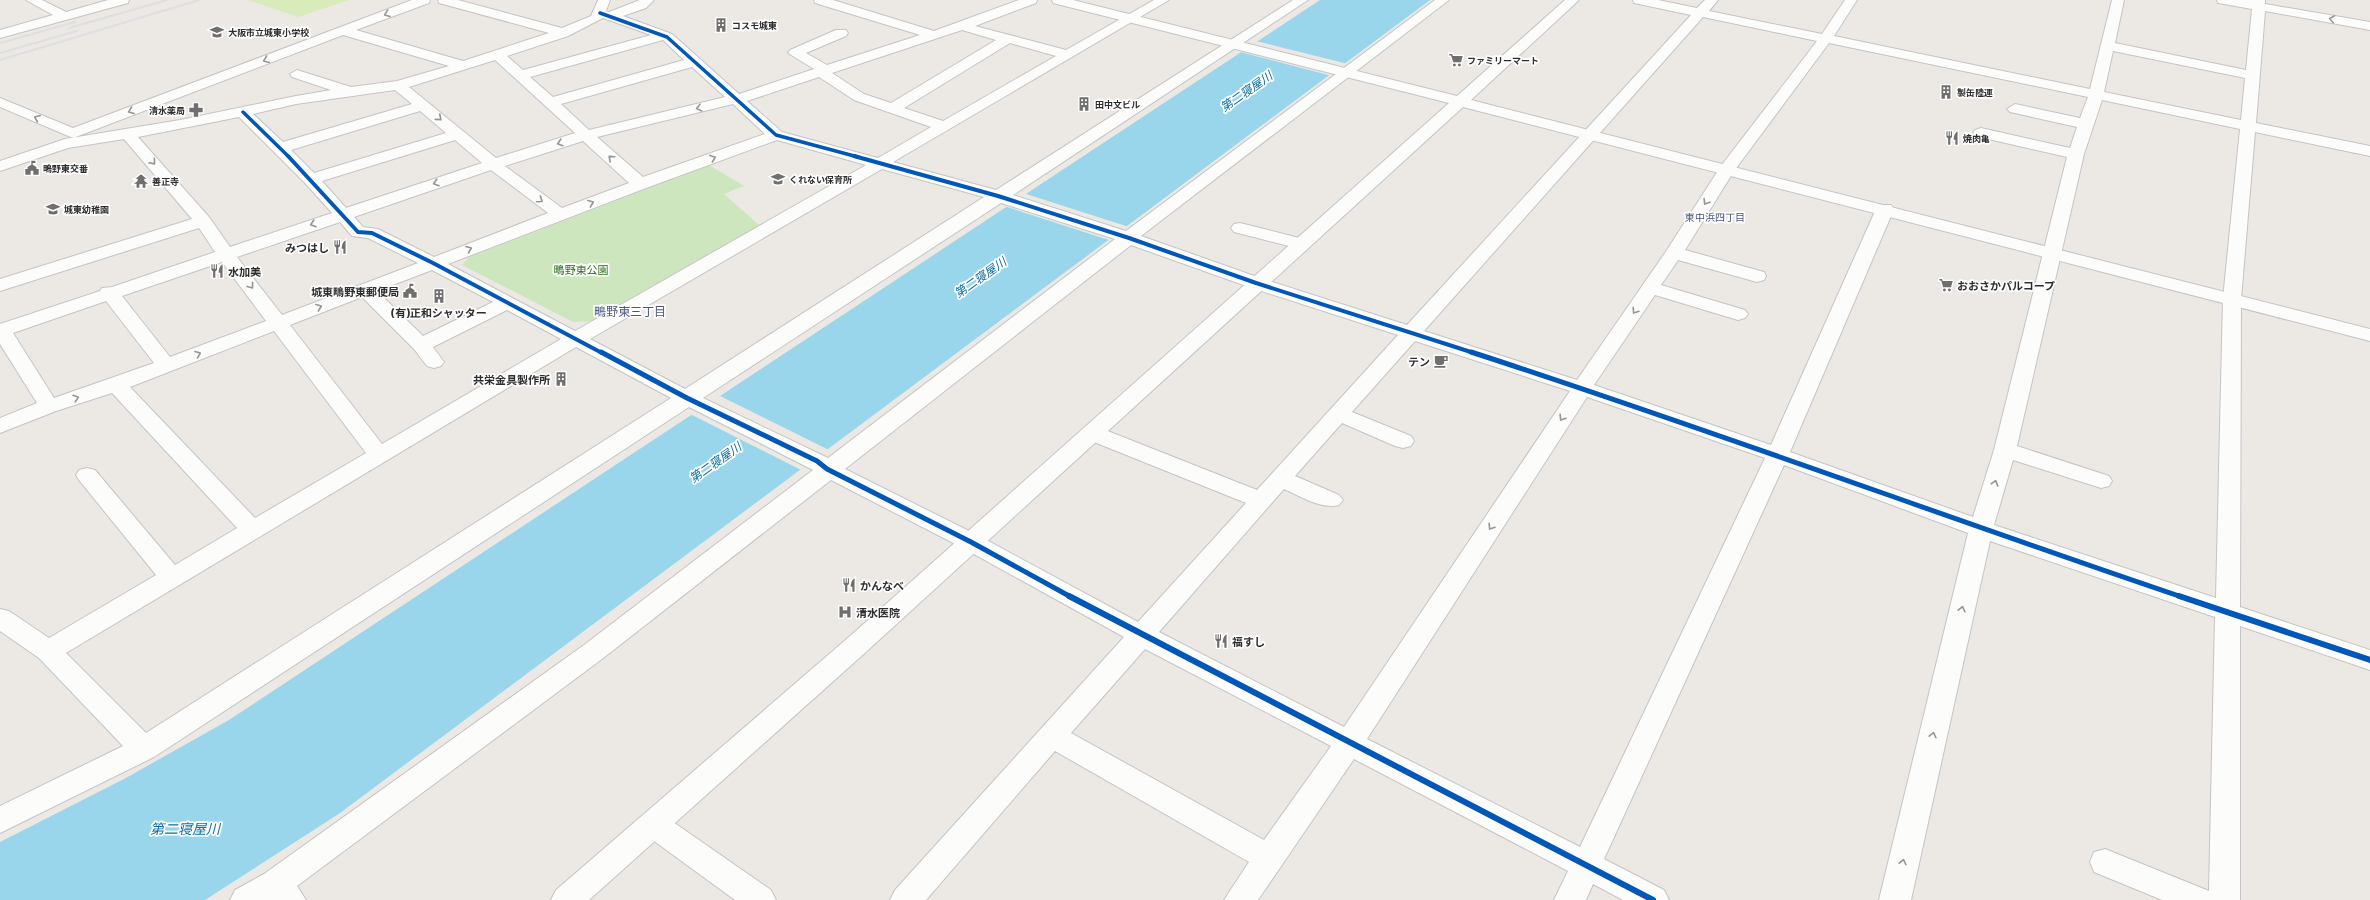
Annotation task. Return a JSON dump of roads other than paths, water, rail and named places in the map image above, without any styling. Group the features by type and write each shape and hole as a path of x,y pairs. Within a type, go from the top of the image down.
{"street":[{"path":"32,0 64,16"},
{"path":"0,34 123,0"},
{"path":"0,166 424,0"},
{"path":"444,0 563,33"},
{"path":"0,102 69,139 127,133 180,125 350,92 398,85 498,55 563,33 597,18 605,10 641,5 648,0"},
{"path":"820,0 933,35"},
{"path":"49,406 1,330 109,292 494,164 586,135 737,99 962,26 1031,0"},
{"path":"1058,0 1132,17 1240,46 1885,209 2370,335"},
{"path":"48,650 577,339 1163,0"},
{"path":"0,820 144,749 695,401 1240,46 1302,0"},
{"path":"246,900 283,892 593,652 822,465 1343,71 1443,0"},
{"path":"567,900 1092,433 1300,244 1573,0"},
{"path":"1638,0 1706,7 1826,38 2370,151"},
{"path":"1240,900 1349,744 1582,388 1674,254 1726,169 1826,38 1851,0"},
{"path":"1895,900 1981,529 2005,450 2076,154 2096,95 2109,46 2118,0"},
{"path":"2223,0 2258,3 2370,26"},
{"path":"2224,900 2232,299 2258,3"},
{"path":"906,900 1051,735 1338,414 1589,134 1706,7"},
{"path":"605,10 663,36 696,61 776,135 881,162 1005,198 1124,237 1256,284 1582,388 1778,455 1981,529 2370,660"},
{"path":"962,26 1068,55"},
{"path":"343,31 462,65"},
{"path":"841,33 795,54 823,71 859,97 943,126"},
{"path":"520,75 663,36"},
{"path":"891,109 1007,39"},
{"path":"2109,46 2251,75"},
{"path":"498,55 549,103 640,184"},
{"path":"549,103 696,61"},
{"path":"297,74 350,92"},
{"path":"398,85 520,186 560,214"},
{"path":"281,148 424,105"},
{"path":"2015,109 2086,124"},
{"path":"243,112 281,148 358,232 372,233 433,263 695,401 970,542 1141,635 1349,744 1653,900"},
{"path":"127,133 203,221 225,253 379,455"},
{"path":"1981,133 2076,154"},
{"path":"310,179 458,134"},
{"path":"0,426 49,406 116,385 560,214 776,135"},
{"path":"1570,900 1778,455 1885,209"},
{"path":"0,285 203,221"},
{"path":"1240,228 1300,244"},
{"path":"1674,254 1757,276"},
{"path":"1651,288 1738,314"},
{"path":"365,290 421,345 434,362"},
{"path":"109,292 166,366"},
{"path":"421,345 507,303"},
{"path":"116,385 252,530"},
{"path":"1338,414 1403,441"},
{"path":"1092,433 1261,500"},
{"path":"2005,450 2101,481"},
{"path":"87,475 171,577"},
{"path":"1280,479 1331,500"},
{"path":"0,618 48,650 144,749"},
{"path":"1051,735 1269,858"},
{"path":"653,824 760,900"},
{"path":"2105,862 2197,900"}],"water":[{"name":"第二寝屋川","path":"1320,0 1430,0 340,813 205,900 0,900 0,842 124,779 229,720"}],"railway":[{"path":"69,28 167,0"},
{"path":"0,60 199,0"},
{"path":"0,43 75,22"},
{"path":"0,53 77,31"}],"place":[{"name":"コスモ城東","path":"721,25"},
{"name":"大阪市立城東小学校","path":"217,32"},
{"name":"ファミリーマート","path":"1456,60"},
{"name":"製缶陸運","path":"1946,92"},
{"name":"田中文ビル","path":"1084,104"},
{"name":"清水薬局","path":"196,110"},
{"name":"焼肉亀","path":"1952,138"},
{"name":"鴫野東交番","path":"32,168"},
{"name":"くれない保育所","path":"778,179"},
{"name":"善正寺","path":"141,181"},
{"name":"城東幼稚園","path":"53,209"},
{"name":"みつはし","path":"340,247"},
{"name":"水加美","path":"217,271"},
{"name":"おおさかパルコープ","path":"1946,285"},
{"name":"城東鴫野東郵便局","path":"410,291"},
{"name":"(有)正和シャッター","path":"439,296"},
{"name":"テン","path":"1441,361"},
{"name":"共栄金具製作所","path":"561,379"},
{"name":"かんなべ","path":"849,585"},
{"name":"清水医院","path":"845,612"},
{"name":"福すし","path":"1221,641"}],"district":[{"name":"東中浜四丁目","path":"1715,217"},
{"name":"鴫野東三丁目","path":"630,311"}],"park label":[{"name":"鴫野東公園","path":"581,269"}]}
